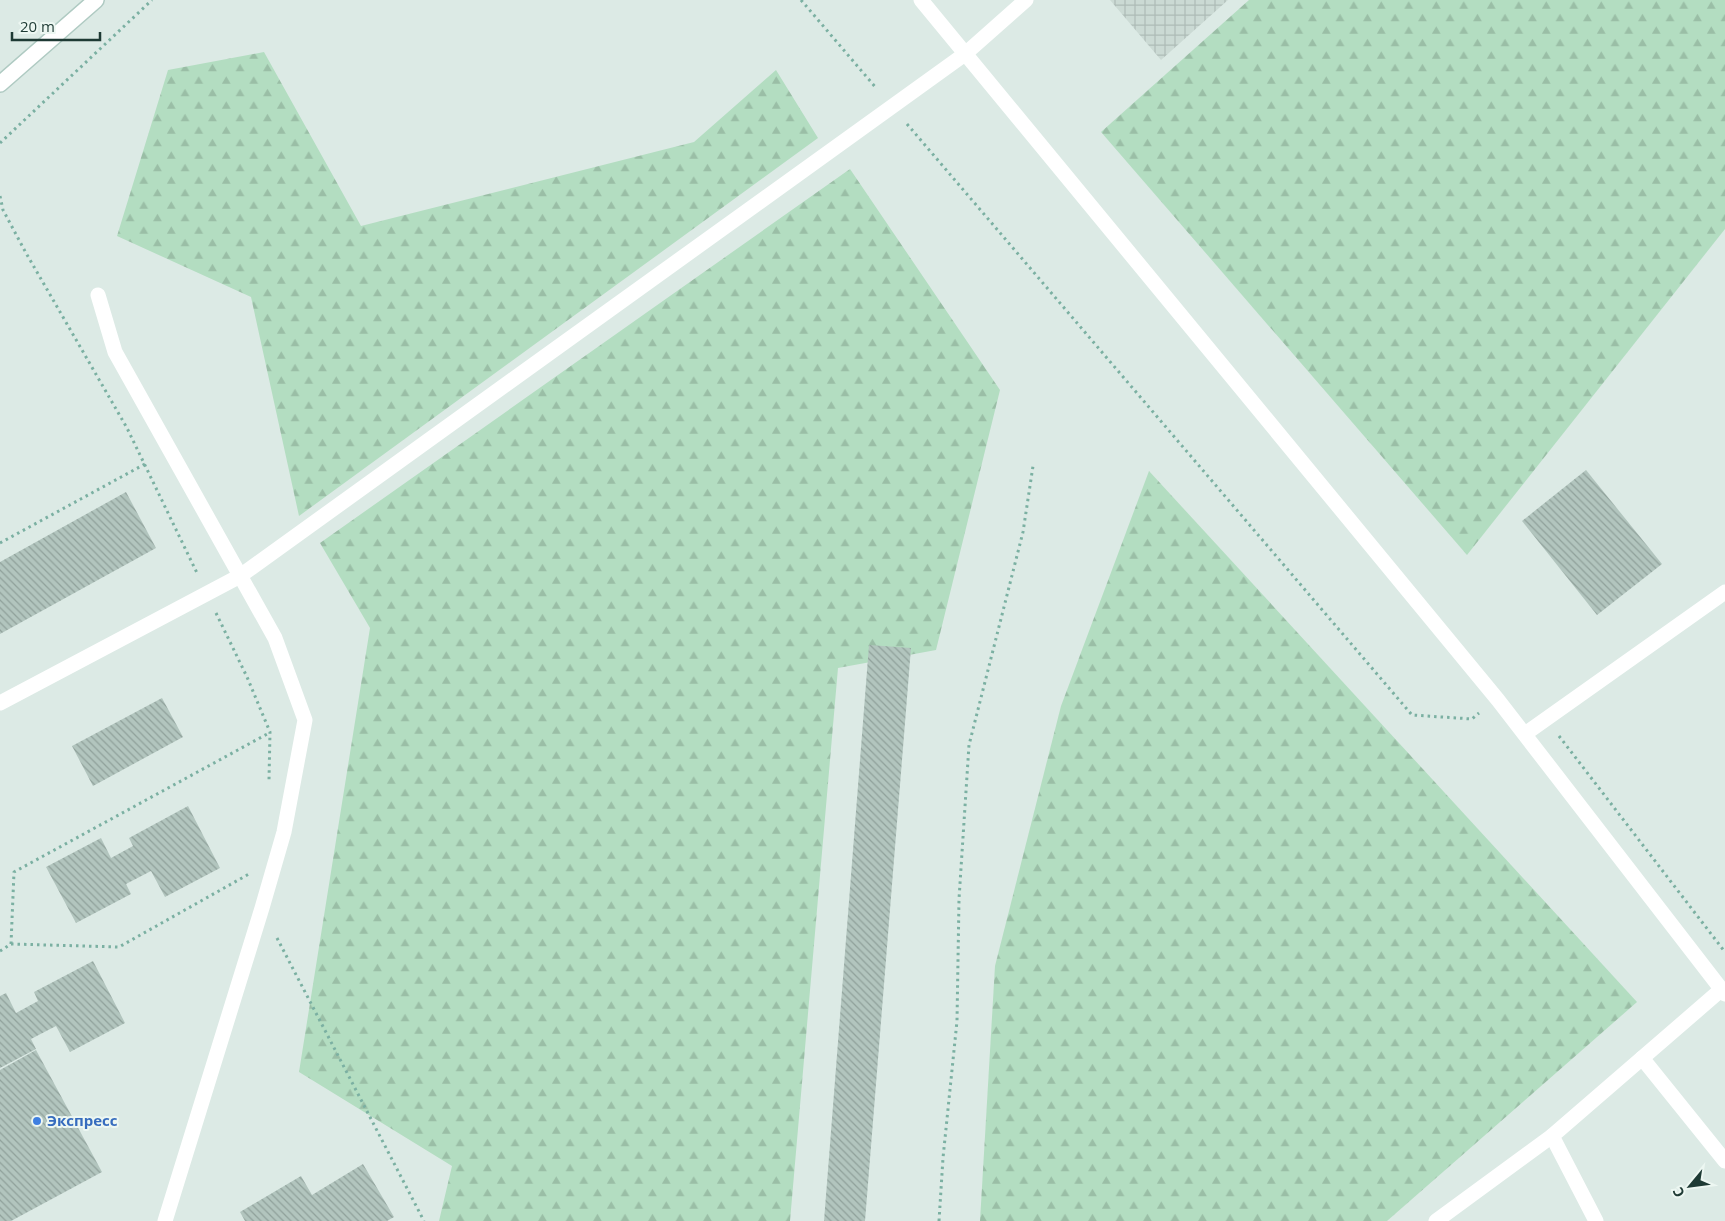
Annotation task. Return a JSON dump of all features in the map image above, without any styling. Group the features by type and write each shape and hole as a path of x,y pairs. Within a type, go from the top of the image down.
{"street":[{"path":"0,84 96,0"},
{"path":"921,0 1498,700 1723,991 1552,1136 1436,1221"},
{"path":"0,703 240,576 965,54 1026,0"},
{"path":"98,295 114,352 275,638 305,720 284,832 165,1221"},
{"path":"1525,734 1725,592"},
{"path":"1642,1058 1725,1161"},
{"path":"1552,1136 1596,1221"}],"path":[{"path":"0,144 152,0"},
{"path":"801,0 1412,715 1472,719 1498,700"},
{"path":"0,196 3,210 127,428 247,676 270,732 269,782"},
{"path":"0,543 145,464"},
{"path":"939,1221 943,1158 957,1021 959,899 969,745 1023,532 1033,466"},
{"path":"11,944 14,872 270,732"},
{"path":"0,951 11,944 119,947 256,870"},
{"path":"262,908 424,1221"}],"shaded area":[{"path":"1110,0 1228,0 1161,60"}],"green space":[{"path":"1249,0 1725,0 1725,229 1467,555 1101,132"},
{"path":"264,52 361,226 694,142 776,70 818,138 299,516 251,297 117,236 168,70"},
{"path":"850,169 1000,390 936,650 838,668 790,1221 439,1221 452,1166 299,1072 370,628 320,543"},
{"path":"1149,471 1637,1002 1387,1221 980,1221 995,966 1061,706"}],"building":[{"path":"1586,470 1662,564 1597,615 1522,521"},
{"path":"126,492 156,548 0,634 0,562"},
{"path":"869,645 911,648 865,1221 824,1221"},
{"path":"162,698 183,737 93,786 72,746"},
{"path":"188,806 220,868 165,897 151,871 126,884 131,894 76,923 46,867 101,838 111,858 133,846 129,838"},
{"path":"93,961 125,1023 70,1052 56,1026 31,1039 36,1049 0,1068 0,996 6,993 16,1013 38,1001 34,992"},
{"name":"Экспресс","path":"36,1050 102,1172 11,1221 0,1221 0,1070"},
{"path":"363,1164 394,1217 387,1221 245,1221 240,1212 301,1176 312,1195"}],"place":[{"name":"Экспресс","path":"37,1121"}]}
